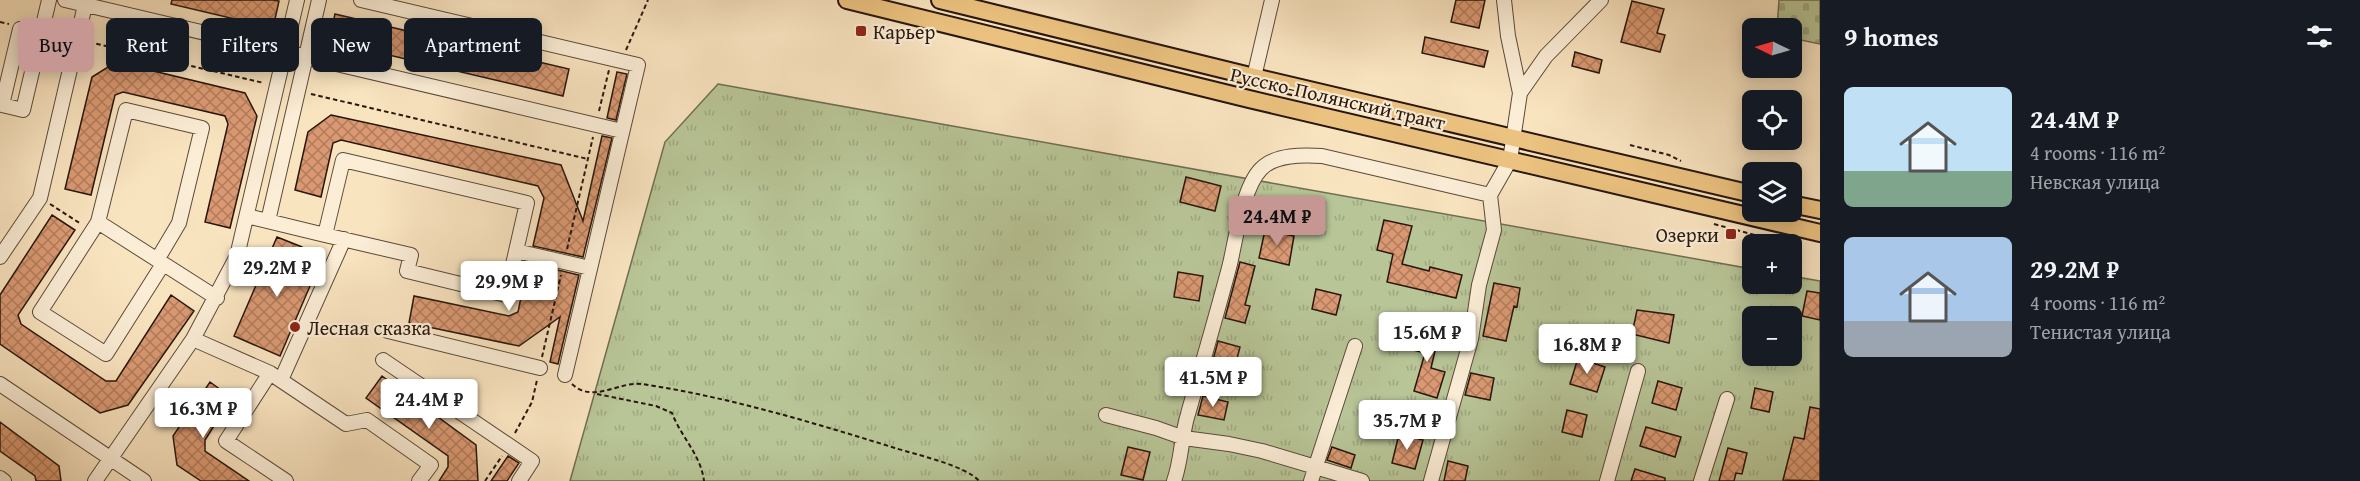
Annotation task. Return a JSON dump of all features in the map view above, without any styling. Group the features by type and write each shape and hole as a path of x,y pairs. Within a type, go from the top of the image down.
{"main road":[{"name":"Русско-Полянский тракт","path":"847,0 1249,99 1820,233"},
{"name":"Русско-Полянский тракт","path":"940,0 1254,77 1742,192"},
{"path":"1802,206 1820,210"}],"street":[{"path":"45,18 49,0"},
{"path":"64,0 201,32"},
{"path":"293,18 297,0"},
{"path":"268,221 320,0"},
{"path":"361,0 638,65 565,375"},
{"path":"1254,77 1272,0"},
{"path":"1431,481 1471,339 1479,285 1494,230 1490,195 1510,160 1515,138 1520,93 1508,36 1504,0"},
{"path":"1520,93 1546,56 1601,0"},
{"path":"80,18 83,3"},
{"path":"18,35 4,78 1,110 23,110 32,72"},
{"path":"299,55 622,131"},
{"path":"0,257 40,198 69,72"},
{"path":"95,481 193,339 217,298 237,256 280,72"},
{"path":"126,110 202,128 179,223 160,262 106,354 40,312 95,227 126,110"},
{"path":"1174,481 1187,416 1213,326 1245,198 1262,168 1288,156 1322,156 1490,195"},
{"path":"247,216 325,235 411,255 407,272 506,295 527,203 343,160 325,235"},
{"path":"95,227 160,262 217,298"},
{"path":"286,481 226,441 275,377 344,239"},
{"path":"516,250 590,268"},
{"path":"388,331 540,368"},
{"path":"193,339 275,377 346,424 367,420 431,465 420,481"},
{"path":"1313,474 1355,346"},
{"path":"382,360 532,461 519,481"},
{"path":"1607,481 1638,371"},
{"path":"0,384 144,481"},
{"path":"1701,481 1727,399"},
{"path":"1106,415 1184,438 1251,449 1313,474 1362,481"},
{"path":"0,478 4,481"}],"path":[{"path":"615,60 625,54 648,0"},
{"path":"94,43 277,86"},
{"path":"298,91 588,159"},
{"path":"1630,145 1669,155 1688,165"},
{"path":"40,198 95,227"},
{"path":"565,375 574,387 588,392 656,406 672,413 679,430 691,445 703,469 704,481"},
{"path":"588,392 601,392 633,383 674,389 783,414 933,459 974,474 979,481"},
{"path":"484,481 509,445"}],"green space":[{"path":"1779,0 1820,0 1820,44 1802,40 1802,18 1778,18"},
{"path":"718,84 1742,267 1742,294 1802,294 1802,278 1820,281 1820,481 570,481 665,142"}],"building":[{"path":"172,0 279,1 275,18 230,18 171,4"},
{"path":"1456,0 1485,0 1479,28 1451,22"},
{"path":"1632,1 1664,9 1657,33 1665,35 1660,52 1621,42"},
{"path":"335,14 352,18 334,18"},
{"path":"392,27 404,30 404,59 392,56"},
{"path":"1425,37 1488,51 1484,67 1422,53"},
{"path":"1575,52 1602,60 1599,73 1572,66"},
{"path":"542,63 569,69 563,96 461,72 542,72"},
{"path":"106,68 106,72 158,72 245,93 257,116 230,228 205,222 228,124 225,116 123,92 115,95 91,195 65,189 92,77"},
{"path":"617,72 627,74 616,120 607,118"},
{"path":"331,115 561,165 583,221 602,136 612,138 583,257 533,246 544,198 538,186 341,140 333,143 321,197 295,190 308,132"},
{"path":"1186,177 1221,186 1215,211 1180,202"},
{"path":"52,215 75,230 18,315 21,324 106,381 116,381 171,295 194,311 128,405 100,413 0,344 0,295"},
{"path":"1384,220 1412,226 1402,264 1429,271 1430,267 1462,275 1456,298 1387,282 1393,254 1377,250"},
{"path":"1265,230 1294,236 1289,265 1259,258"},
{"path":"277,237 302,247 298,256 319,265 280,356 234,336"},
{"path":"1240,262 1255,266 1245,305 1250,306 1245,323 1225,318"},
{"path":"528,263 579,275 558,364 550,362 560,317 519,346 409,323 414,296 509,316 518,312"},
{"path":"1178,272 1203,276 1199,301 1174,297"},
{"path":"1494,283 1520,288 1517,307 1514,306 1506,341 1483,336"},
{"path":"1316,289 1341,295 1336,315 1312,309"},
{"path":"1807,291 1820,293 1820,320 1802,316"},
{"path":"1637,310 1674,315 1669,343 1632,334"},
{"path":"1413,328 1439,334 1431,368 1445,372 1437,398 1414,391 1425,353 1409,349"},
{"path":"1218,341 1240,347 1234,370 1212,364"},
{"path":"1578,358 1605,367 1597,392 1570,384"},
{"path":"1471,373 1494,378 1490,400 1465,395"},
{"path":"382,376 476,445 478,481 439,481 448,467 448,456 366,398"},
{"path":"1658,381 1682,388 1676,410 1652,403"},
{"path":"210,382 232,398 205,440 205,451 249,481 201,481 177,465 173,436"},
{"path":"1755,388 1773,392 1769,412 1751,408"},
{"path":"1203,396 1228,402 1224,420 1198,415"},
{"path":"1810,407 1820,409 1820,481 1783,480 1794,437 1804,439"},
{"path":"1567,410 1587,415 1582,437 1562,432"},
{"path":"0,422 59,466 61,481 36,481 35,476 0,451"},
{"path":"1646,427 1681,437 1675,457 1640,446"},
{"path":"1399,434 1423,440 1415,469 1392,463"},
{"path":"1128,447 1150,452 1143,480 1121,475"},
{"path":"1332,447 1355,455 1351,468 1327,460"},
{"path":"1728,448 1747,453 1742,474 1736,473 1734,481 1719,481"},
{"path":"508,456 519,463 507,481 491,481"},
{"path":"1448,461 1468,466 1465,481 1444,481"},
{"path":"1635,469 1665,478 1665,481 1631,481"}],"place":[{"name":"Карьер","path":"861,31"},
{"name":"Озерки","path":"1731,234"},
{"name":"Лесная сказка","path":"295,327"}]}
